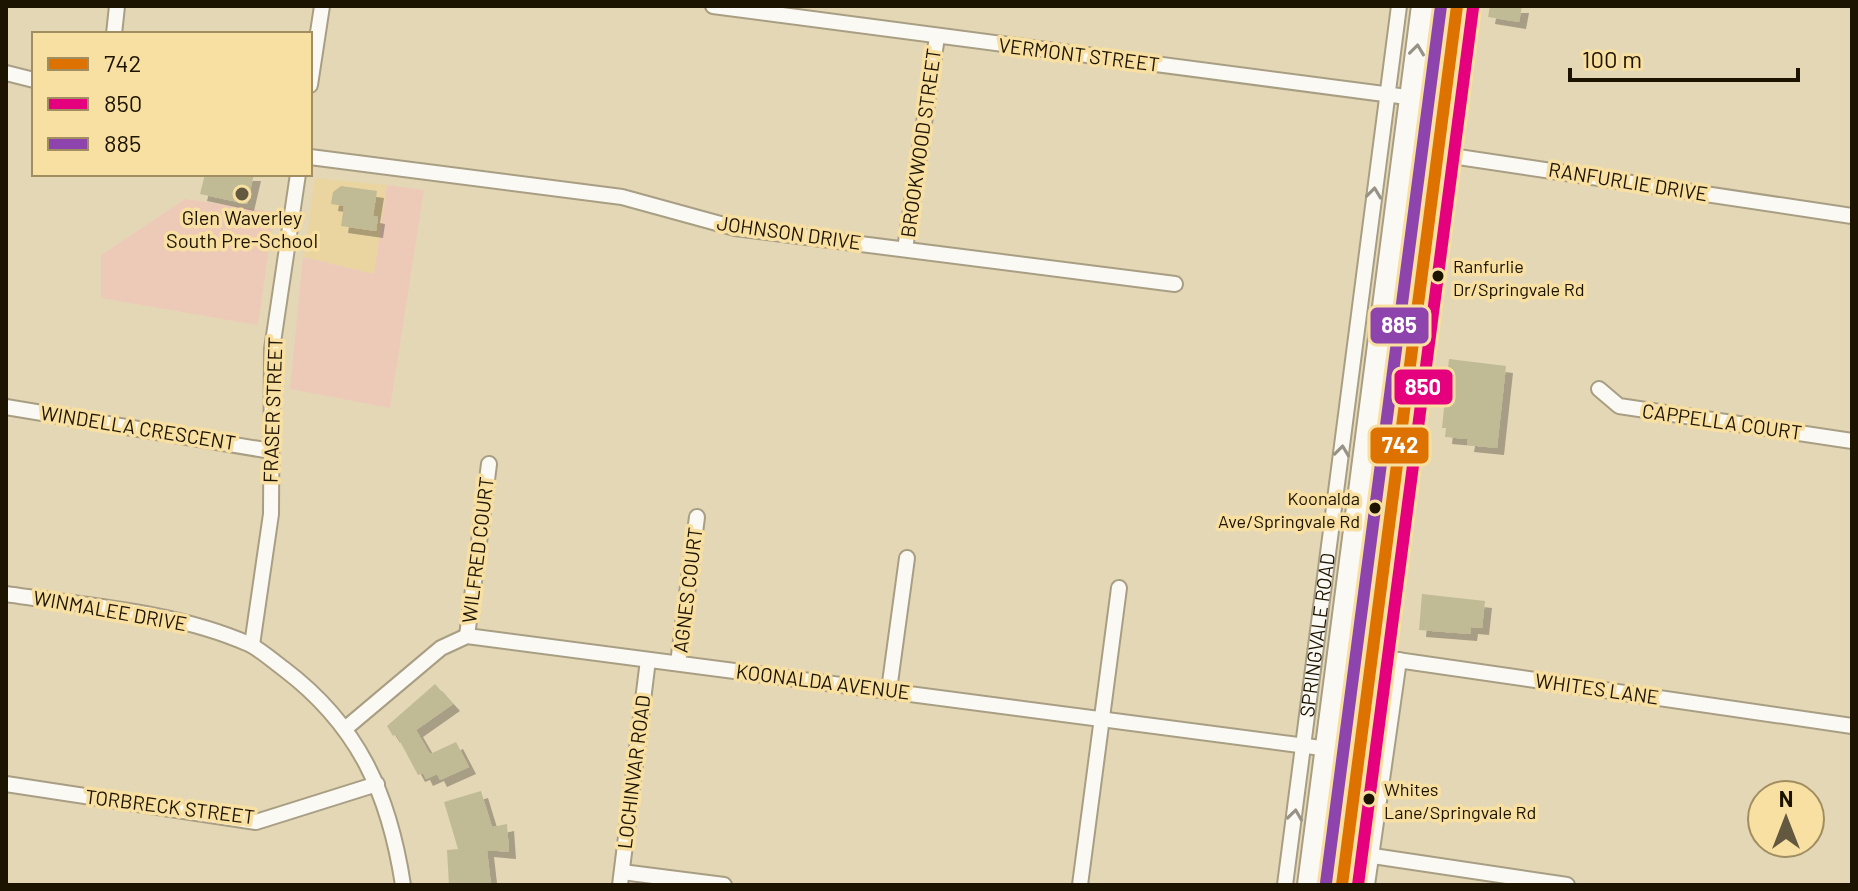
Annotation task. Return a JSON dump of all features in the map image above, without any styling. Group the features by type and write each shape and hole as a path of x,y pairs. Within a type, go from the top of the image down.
{"highway":[{"name":"SPRINGVALE ROAD","path":"1309,885 1342,652 1423,6"},
{"path":"1342,885 1457,6"}],"street":[{"path":"114,32 117,6"},
{"path":"312,69 322,6"},
{"name":"VERMONT STREET","path":"713,6 819,13 937,37 1445,102"},
{"name":"SPRINGVALE ROAD","path":"1285,885 1399,6"},
{"name":"BROOKWOOD STREET","path":"905,249 937,37"},
{"path":"6,73 32,80"},
{"name":"RANFURLIE DRIVE","path":"1405,149 1852,216"},
{"name":"JOHNSON DRIVE","path":"312,157 622,197 735,228 1175,284"},
{"name":"FRASER STREET","path":"252,645 267,555 272,349 298,176"},
{"name":"CAPPELLA COURT","path":"1599,389 1619,406 1852,441"},
{"name":"WINDELLA CRESCENT","path":"6,407 271,451"},
{"name":"WILFRED COURT","path":"467,636 489,464"},
{"name":"AGNES COURT","path":"678,663 697,517"},
{"path":"889,690 907,558"},
{"path":"1080,885 1119,588"},
{"name":"WINMALEE DRIVE","path":"6,594 146,614 202,627 252,645 299,680 346,728 377,784 395,830 403,885"},
{"path":"346,728 441,648 467,636"},
{"name":"KOONALDA AVENUE","path":"467,636 1329,749"},
{"name":"WHITES LANE","path":"1342,652 1852,726"},
{"name":"LOCHINVAR ROAD","path":"621,878 648,660"},
{"path":"1367,885 1399,660"},
{"name":"TORBRECK STREET","path":"6,784 256,822 377,784"},
{"path":"1373,856 1567,885"},
{"path":"621,878 724,885"}],"shaded area":[{"path":"315,178 387,185 374,274 304,257"},
{"path":"387,185 424,190 390,408 290,389 303,257 374,274"},
{"path":"185,199 274,212 258,325 101,298 101,255"}],"building":[{"path":"1490,6 1522,6 1519,22 1488,17"},
{"path":"204,176 254,176 247,204 200,194"},
{"path":"341,186 377,191 373,216 378,217 376,231 341,226 344,206 331,204 333,192"},
{"path":"1449,359 1506,366 1497,448 1467,445 1468,439 1445,437 1446,428 1442,428"},
{"path":"1422,594 1485,601 1482,628 1471,627 1470,634 1419,630"},
{"path":"435,684 453,704 416,730 430,754 456,742 469,767 440,780 437,774 426,779 423,773 418,775 396,734 393,736 387,726"},
{"path":"481,791 492,827 507,824 509,852 487,850 491,885 449,885 447,850 458,849 444,802"}],"transit line":[{"name":"885","path":"1326,883 1441,6"},
{"name":"742","path":"1342,885 1457,6"},
{"name":"850","path":"1358,885 1473,8"}],"place":[{"name":"Glen Waverley South Pre-School","path":"242,194"},
{"name":"Ranfurlie Dr/Springvale Rd","path":"1438,276"},
{"name":"Koonalda Ave/Springvale Rd","path":"1375,508"},
{"name":"Whites Lane/Springvale Rd","path":"1369,799"}]}
